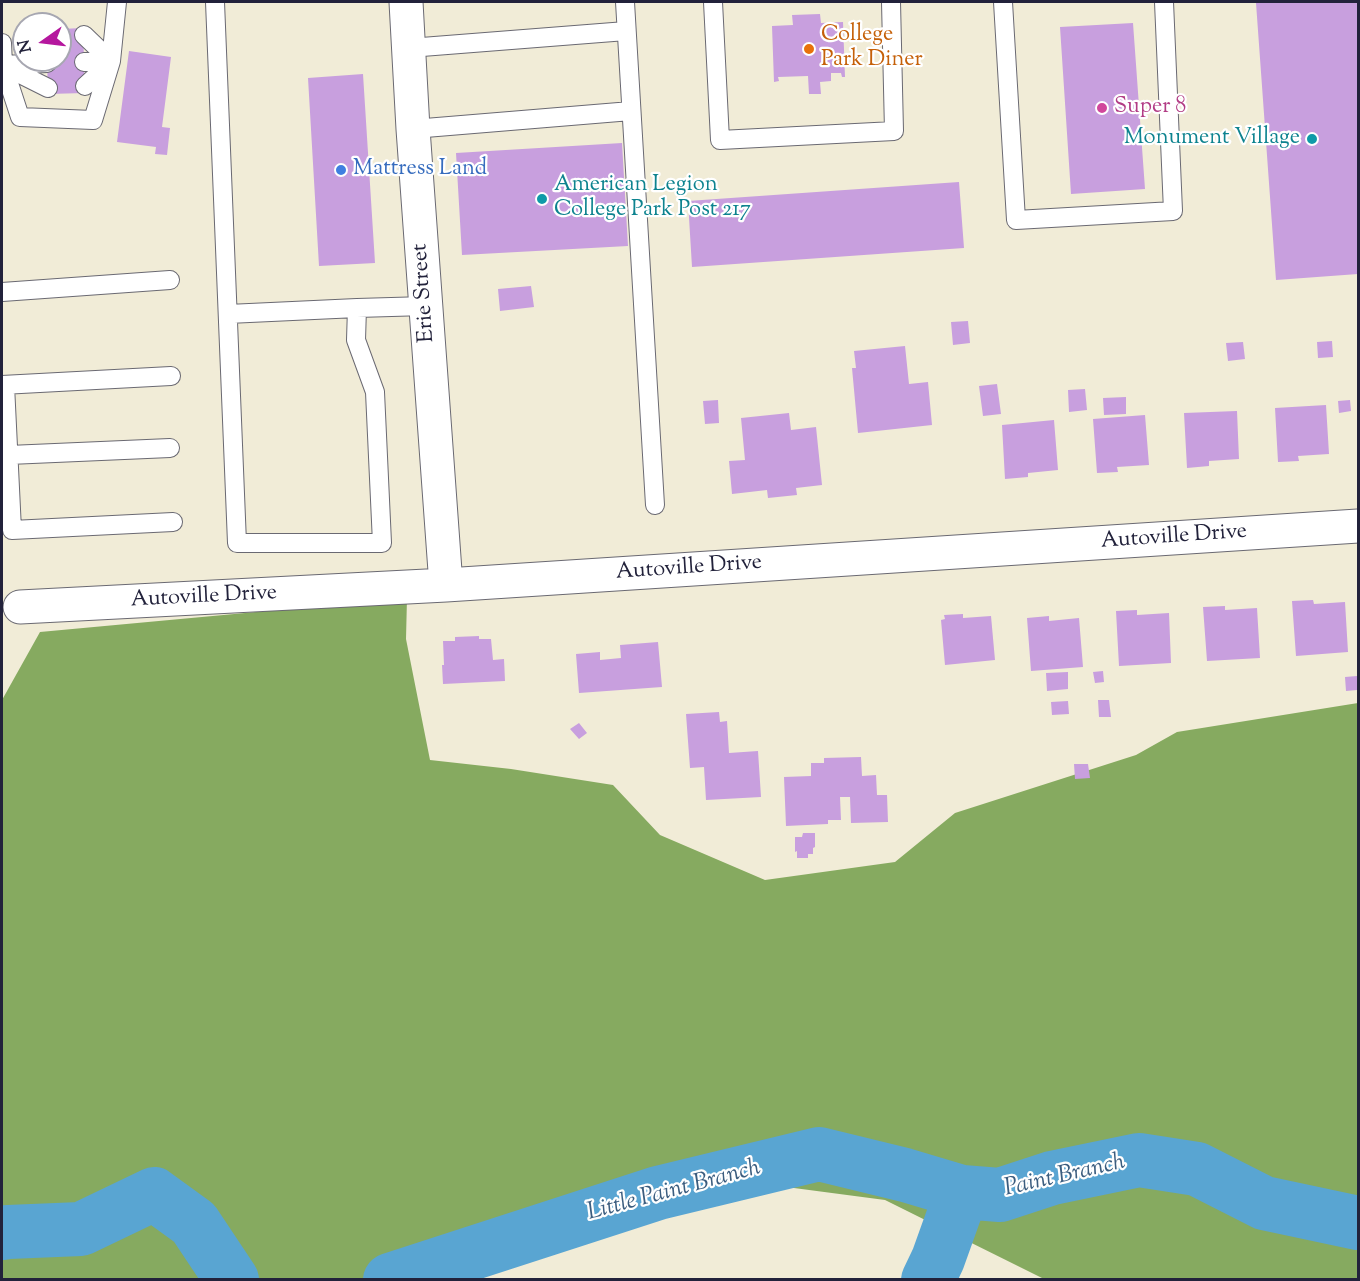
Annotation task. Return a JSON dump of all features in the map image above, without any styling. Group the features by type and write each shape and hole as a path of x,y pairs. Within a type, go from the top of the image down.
{"street":[{"name":"Erie Street","path":"406,2 446,585"},
{"name":"Autoville Drive","path":"20,607 446,585 1359,526"}],"lane":[{"path":"2,43 3,65 20,117 93,120 111,61 117,2"},
{"path":"215,2 237,543 382,543 375,392 356,340 357,308"},
{"path":"624,2 655,505"},
{"path":"713,2 720,140 894,131 891,2"},
{"path":"1003,2 1016,220 1173,211 1164,2"},
{"path":"409,48 626,31"},
{"path":"84,35 111,61"},
{"path":"84,62 111,61"},
{"path":"85,87 111,61"},
{"path":"3,65 48,88"},
{"path":"413,129 631,111"},
{"path":"2,292 170,280"},
{"path":"228,314 426,306"},
{"path":"171,376 3,385 7,519 12,530 173,522"},
{"path":"6,449 170,448"}],"green space":[{"path":"407,598 406,639 430,760 511,769 613,785 660,835 765,880 895,862 955,813 1136,755 1177,732 1358,703 1358,1279 1044,1279 885,1200 756,1183 448,1279 2,1280 2,700 40,632"}],"building":[{"name":"Monument Village","path":"1358,2 1358,274 1276,280 1256,3"},
{"name":"College Park Diner","path":"820,14 821,23 843,22 845,77 842,77 841,73 831,73 831,81 820,82 821,94 809,94 808,76 778,77 779,81 774,82 772,26 793,25 792,15"},
{"name":"Super 8","path":"1133,23 1145,189 1071,194 1060,27"},
{"path":"72,28 83,28 85,93 48,94 47,72 72,72"},
{"path":"129,51 171,57 162,127 170,128 167,155 155,154 156,147 117,142"},
{"name":"Mattress Land","path":"363,74 375,263 319,266 308,78"},
{"name":"American Legion College Park Post 217","path":"622,143 628,246 462,255 456,153"},
{"path":"959,182 964,248 692,267 688,201"},
{"path":"531,286 534,307 500,311 498,289"},
{"path":"968,321 970,343 953,345 951,322"},
{"path":"1332,341 1333,357 1318,358 1317,342"},
{"path":"1243,342 1245,359 1228,361 1226,343"},
{"path":"905,346 909,384 928,382 932,425 858,433 852,368 856,368 854,351"},
{"path":"997,384 1001,414 983,416 979,386"},
{"path":"1085,389 1087,410 1069,412 1068,390"},
{"path":"1126,397 1126,414 1104,415 1103,398"},
{"path":"718,400 719,423 705,424 703,401"},
{"path":"1350,400 1351,411 1339,413 1338,401"},
{"path":"1326,405 1329,454 1298,456 1299,461 1278,462 1275,408"},
{"path":"1237,411 1239,459 1209,461 1209,466 1187,468 1184,413"},
{"path":"789,413 791,430 816,427 822,485 796,488 797,495 768,498 767,490 732,494 729,461 745,460 741,418"},
{"path":"1145,415 1149,465 1117,467 1118,472 1097,473 1093,419"},
{"path":"1054,420 1058,470 1028,473 1028,477 1005,479 1002,425"},
{"path":"1313,600 1314,604 1345,602 1348,652 1296,656 1292,601"},
{"path":"1225,606 1225,610 1257,608 1260,658 1207,661 1203,607"},
{"path":"1137,610 1137,615 1169,613 1171,663 1119,666 1116,611"},
{"path":"963,614 963,618 991,616 995,660 945,665 941,620 945,619 944,615"},
{"path":"1049,616 1049,621 1079,618 1083,667 1031,671 1027,618"},
{"path":"479,636 479,639 491,639 493,660 504,659 505,681 443,684 443,641 455,641 455,637"},
{"path":"658,642 662,687 579,693 576,654 600,652 600,660 621,658 620,645"},
{"path":"1103,671 1104,682 1095,683 1093,672"},
{"path":"1068,672 1068,689 1047,691 1046,673"},
{"path":"1357,676 1357,690 1346,691 1345,677"},
{"path":"1098,700 1109,700 1111,717 1099,717"},
{"path":"1068,701 1069,714 1052,715 1051,702"},
{"path":"719,712 720,722 727,721 729,753 758,751 761,797 706,800 704,767 690,768 686,714"},
{"path":"579,723 587,733 579,739 570,729"},
{"path":"861,757 862,776 876,775 877,795 887,795 888,822 851,823 850,797 840,797 841,820 828,820 828,824 786,826 784,777 811,776 811,763 824,763 824,758"},
{"path":"1074,764 1088,764 1090,778 1075,779"},
{"path":"803,833 815,833 815,847 813,854 808,854 808,858 797,858 795,837 802,837"}],"waterway":[{"name":"Little Paint Branch","path":"390,1280 658,1193 819,1154 962,1192 1000,1195 1052,1178 1139,1160 1197,1169 1264,1203 1358,1223"},
{"name":"Paint Branch","path":"928,1280 962,1192"},
{"name":"Little Paint Branch","path":"2,1233 81,1229 154,1194 194,1223 232,1280"}],"place":[{"name":"College Park Diner","path":"809,49"},
{"name":"Super 8","path":"1102,108"},
{"name":"Monument Village","path":"1312,139"},
{"name":"Mattress Land","path":"341,170"},
{"name":"American Legion College Park Post 217","path":"542,199"}]}
